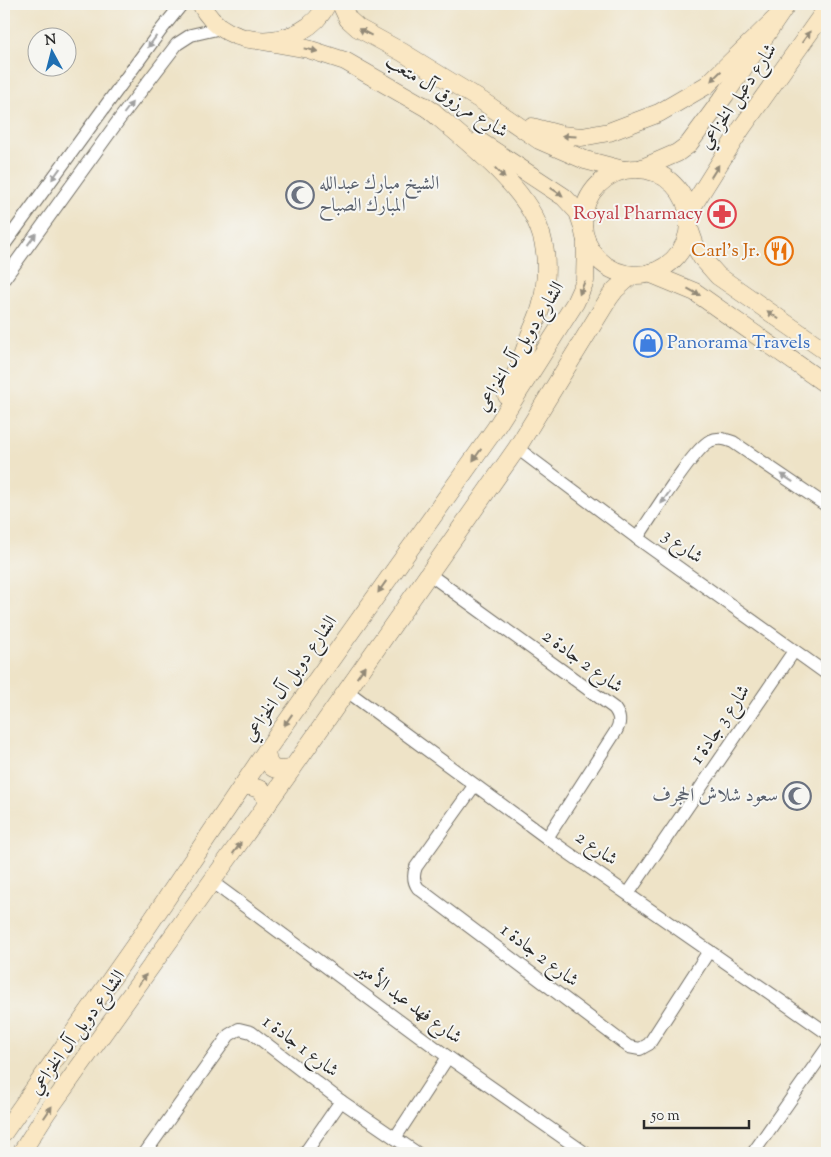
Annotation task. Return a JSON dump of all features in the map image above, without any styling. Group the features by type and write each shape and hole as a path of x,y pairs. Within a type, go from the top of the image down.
{"main road":[{"path":"201,4 204,11 221,28"},
{"path":"263,41 288,38 310,25 327,4"},
{"name":"شارع مرزوق آل متعب","path":"341,4 348,18 358,28 482,101 539,140 585,160 631,169"},
{"name":"شارع دعبل الخزاعي","path":"631,169 677,153 688,145 725,95 787,4"},
{"name":"شارع دعبل الخزاعي","path":"689,220 741,129 827,7"},
{"path":"502,116 561,135 582,137 609,132 659,113 707,85 776,18"},
{"name":"شارع مرزوق آل متعب","path":"221,28 241,38 308,49 345,61 425,106 564,196 578,212 584,234"},
{"path":"425,106 484,156 512,186 528,207 539,227 541,235 546,274 542,305 495,429"},
{"path":"827,352 718,276 696,248 684,199 677,187 666,178 654,171 631,169 609,176 597,186 588,198 583,212 584,234 591,251 609,268 620,272 641,274 695,292 827,385"},
{"path":"641,274 661,268 672,261 686,240 689,220"},
{"name":"الشارع دوبل آل الخزاعي","path":"4,1132 142,935 266,750 495,429 575,303 585,281 584,234"},
{"name":"الشارع دوبل آل الخزاعي","path":"21,1153 53,1104 268,804 517,448 609,298 615,290 641,274"},
{"path":"266,750 267,761 271,767 278,770 292,769"},
{"path":"242,786 250,786 262,790 268,804"}],"street":[{"path":"4,245 182,4"},
{"path":"4,279 177,44 191,35 221,28"},
{"path":"638,538 699,448 716,439 725,439 733,442 827,506"},
{"name":"شارع 3","path":"517,448 827,674"},
{"name":"شارع 2 جادة 2","path":"429,574 614,708 618,714 619,726 548,838"},
{"name":"شارع 3 جادة 1","path":"628,894 794,651"},
{"name":"شارع 2","path":"347,691 474,786 827,1033"},
{"name":"شارع 2 جادة 1","path":"474,786 416,867 414,883 418,888 629,1047 640,1049 649,1044 709,951"},
{"name":"شارع فهد عبد الأمير","path":"212,882 448,1057 585,1153"},
{"name":"شارع 1 جادة 1","path":"145,1153 229,1035 239,1029 251,1032 342,1101 417,1153"},
{"path":"753,1153 827,1048"},
{"path":"395,1138 448,1057"},
{"path":"305,1153 342,1101"}],"place":[{"name":"الشيخ مبارك عبدالله المبارك الصباح","path":"300,195"},
{"name":"Royal Pharmacy","path":"722,214"},
{"name":"Carl's Jr.","path":"779,251"},
{"name":"Panorama Travels","path":"648,343"},
{"name":"سعود شلاش الحجرف","path":"797,796"}]}
